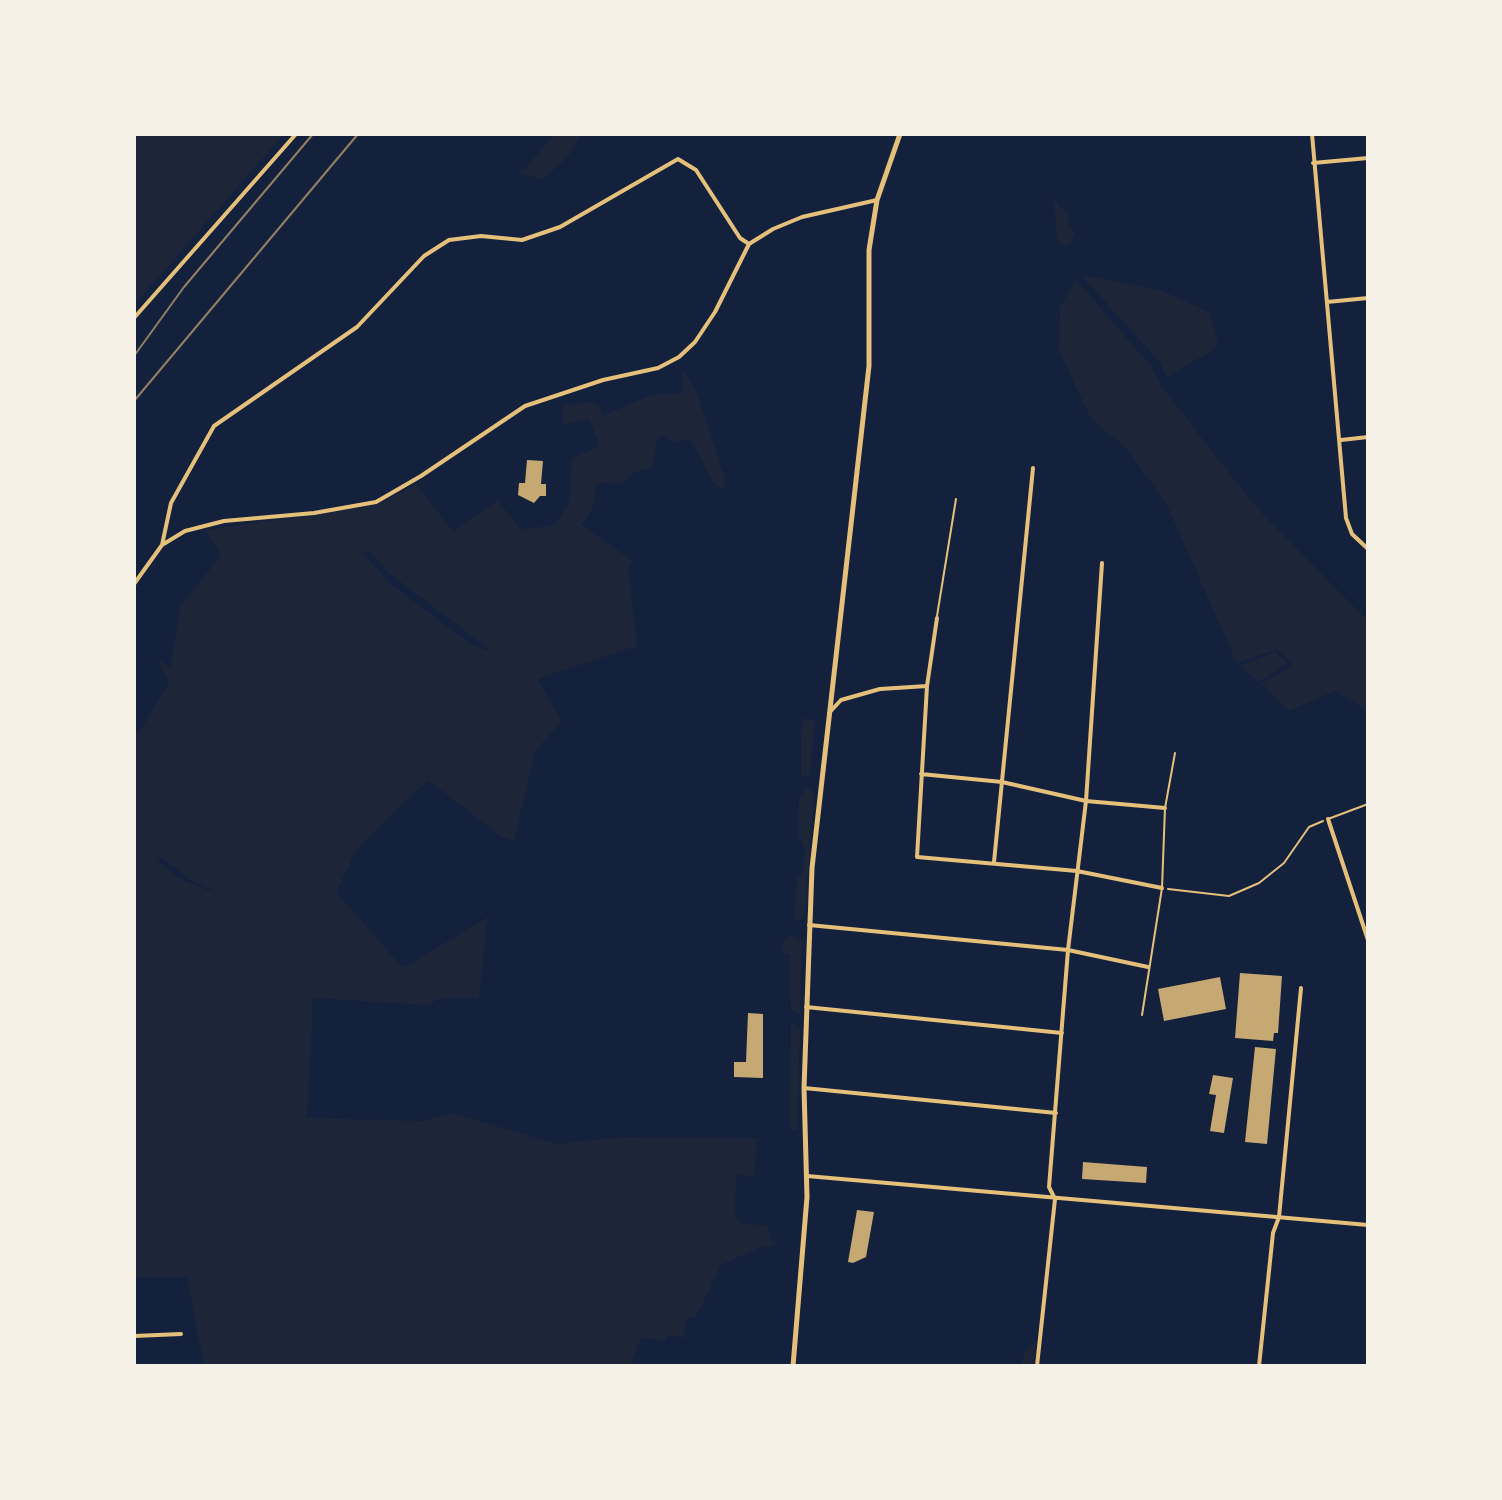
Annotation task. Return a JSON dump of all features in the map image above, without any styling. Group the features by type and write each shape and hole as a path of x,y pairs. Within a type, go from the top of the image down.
{"main road":[{"path":"793,1366 807,1176 804,1088 808,925 828,715 869,366 869,250 877,200 900,134"}],"street":[{"path":"134,318 296,134"},
{"path":"1312,134 1346,518 1352,534 1368,549"},
{"path":"1313,163 1368,158"},
{"path":"162,545 171,503 214,426 357,327 424,256 449,240 481,236 522,240 535,236 560,227 678,159 696,170 740,238 749,244"},
{"path":"134,584 162,545 185,531 224,521 314,513 376,502 421,476 525,406 603,380 658,368 679,357 695,342 715,312 749,244 773,229 802,217 877,200"},
{"path":"1326,302 1368,298"},
{"path":"1341,440 1368,437"},
{"path":"994,862 1033,468"},
{"path":"1037,1366 1055,1199 1049,1187 1068,950 1086,801 1102,563"},
{"path":"937,618 927,686 917,857 1077,871 1162,888"},
{"path":"828,715 841,700 880,689 927,686"},
{"path":"921,774 1002,782 1086,801 1165,808"},
{"path":"1328,819 1368,940"},
{"path":"808,925 1068,950 1148,967"},
{"path":"1259,1366 1273,1233 1279,1217 1301,988"},
{"path":"806,1007 1062,1033"},
{"path":"804,1088 1056,1113"},
{"path":"807,1176 1368,1225"},
{"path":"134,1336 181,1334"}],"lane":[{"path":"937,618 944,552 956,499"},
{"path":"1142,1015 1162,888 1165,808 1175,753"},
{"path":"1328,819 1368,804"}],"path":[{"path":"1162,888 1229,896 1259,883 1284,863 1309,827 1328,819"}],"shaded area":[{"path":"134,134 284,134 134,305"},
{"path":"555,134 581,134 568,157 542,180 521,173"},
{"path":"1054,195 1059,206 1069,215 1068,223 1075,233 1070,245 1062,246 1057,240"},
{"path":"1081,275 1160,290 1209,312 1218,342 1213,350 1167,377 1159,361"},
{"path":"1076,280 1152,367 1161,386 1256,507 1368,621 1368,711 1335,691 1289,711 1261,684 1293,665 1277,649 1237,663 1166,503 1126,448 1091,419 1059,351 1060,307"},
{"path":"683,369 697,394 725,480 724,489 715,485 690,439 674,442 661,435 656,441 652,468 634,472 621,484 597,483 593,508 581,525 632,560 628,568 637,646 537,679 562,721 535,751 514,841 502,837 428,780 357,849 336,892 403,968 492,915 487,922 479,998 440,998 428,1005 313,998 307,1118 423,1121 452,1113 557,1144 622,1137 757,1138 754,1176 737,1175 734,1216 743,1224 767,1225 771,1240 781,1244 761,1247 721,1265 714,1280 707,1279 713,1281 696,1317 686,1319 684,1338 667,1335 665,1341 641,1337 630,1366 204,1366 187,1277 134,1277 134,735 142,728 169,682 157,659 171,667 180,607 221,555 205,530 378,505 416,484 453,532 498,500 520,529 554,526 570,501 572,458 600,446 589,419 563,425 563,406 590,402 600,407 602,416 654,394 682,394","holes":["369,551 390,574 493,652 472,645 391,584 363,554","158,855 190,879 223,896 182,880 156,860 161,859"]},
{"path":"1275,652 1287,663 1259,682 1241,666"},
{"path":"804,718 815,721 809,777 801,776 801,729"},
{"path":"807,786 814,795 805,914 798,923 794,917 797,878 803,872 805,849 798,835 799,798"},
{"path":"789,935 802,941 800,1014 791,1010 790,955 784,954 782,949 783,940"},
{"path":"791,1023 800,1029 797,1130 790,1130"},
{"path":"1036,1341 1033,1366 1020,1366 1026,1350"}],"building":[{"path":"527,460 543,461 541,484 546,484 546,496 540,496 534,503 518,495 519,483 525,483"},
{"path":"1240,973 1282,976 1278,1033 1274,1033 1273,1041 1235,1038"},
{"path":"1220,977 1226,1009 1164,1021 1158,989"},
{"path":"748,1013 763,1014 763,1078 734,1077 734,1062 746,1062"},
{"path":"1255,1047 1276,1049 1267,1144 1245,1142"},
{"path":"1213,1075 1233,1078 1224,1133 1210,1131 1216,1095 1209,1094"},
{"path":"1083,1162 1147,1167 1146,1183 1082,1179"},
{"path":"857,1210 874,1212 866,1257 853,1263 848,1262"}],"railway":[{"path":"134,356 184,287 313,134"},
{"path":"134,401 358,134"}]}
